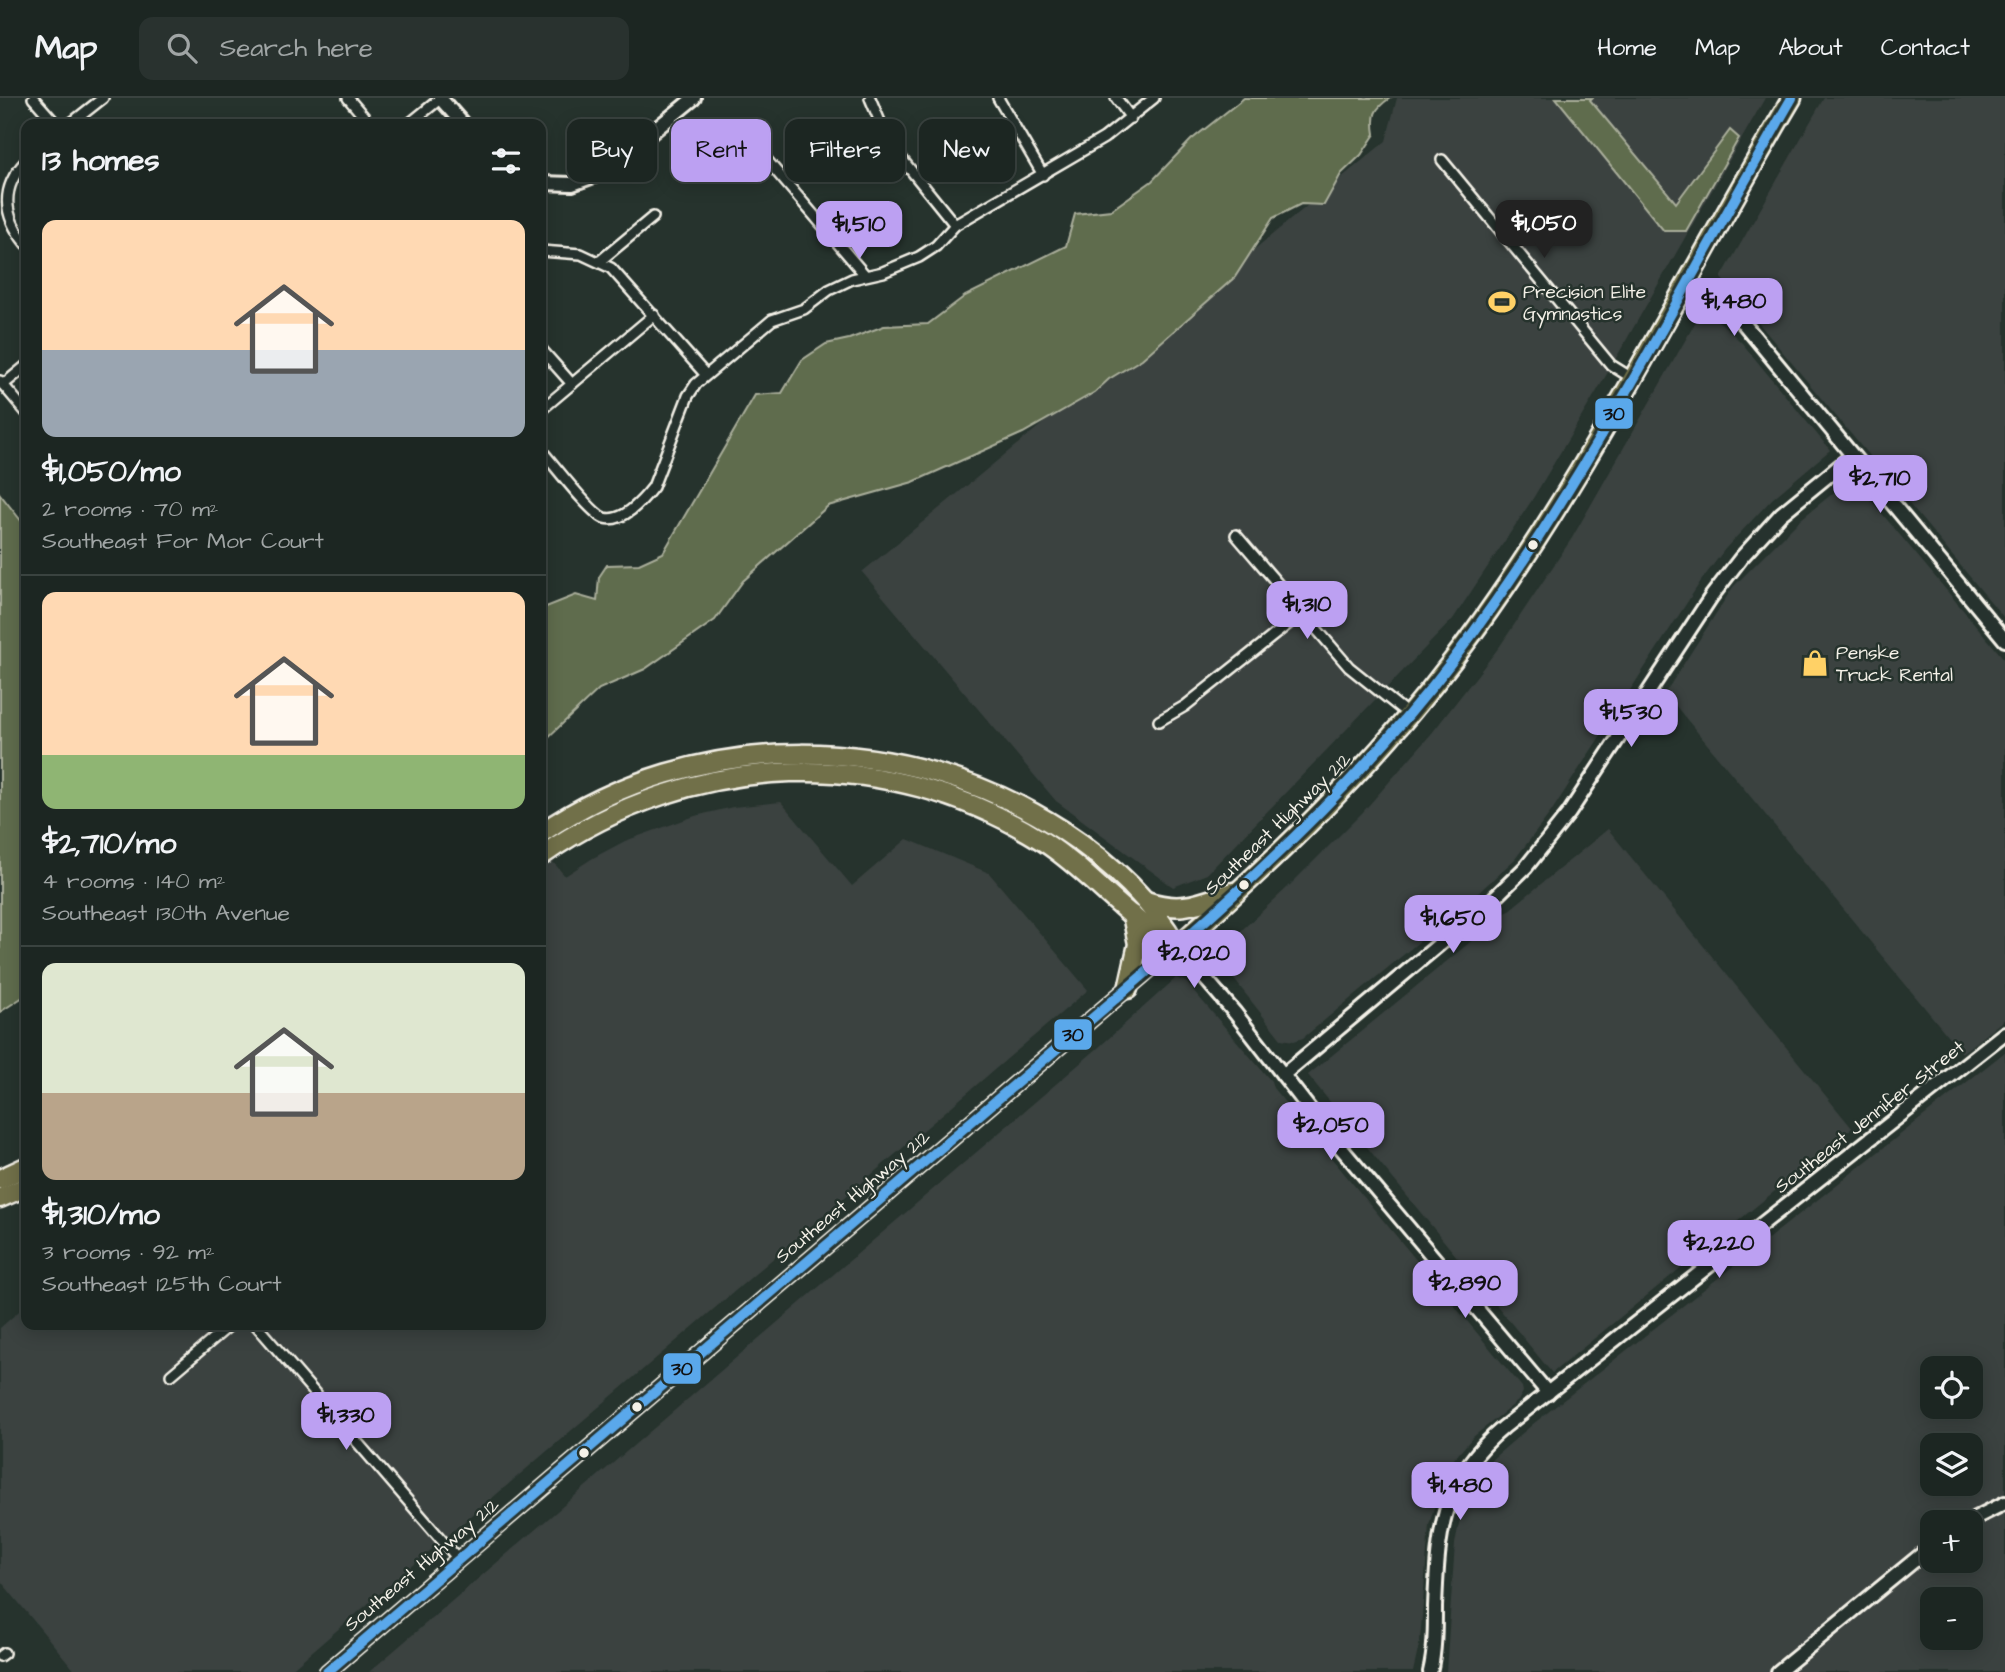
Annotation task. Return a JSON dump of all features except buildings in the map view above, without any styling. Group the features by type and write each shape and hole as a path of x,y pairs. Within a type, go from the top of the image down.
{"highway":[{"name":"Southeast Highway 212","path":"1178,946 1323,811 1409,715 1478,626 1562,499 1792,98"},
{"path":"546,830 621,790 686,768 752,756 828,753 916,766 996,793 1072,837 1116,872 1146,901 1165,924 1178,946"},
{"path":"546,853 599,821 672,791 711,781 759,773 823,772 873,777 938,793 986,811 1032,835 1066,857 1155,935 1178,946"},
{"path":"1146,901 1173,908 1188,907 1240,890"},
{"path":"1128,989 1138,944 1132,915"},
{"path":"0,1178 21,1169"},
{"path":"0,1198 21,1189"}],"main road":[{"path":"441,98 459,119"},
{"path":"546,183 572,184 602,173 694,98"},
{"path":"1685,284 1717,301 1744,324 2005,640"},
{"path":"1283,1074 1490,902 1526,867 1569,813 1711,597 1741,558 1781,514 1852,456"},
{"path":"1178,946 1235,1013 1325,1129 1548,1393"},
{"name":"Southeast Highway 212","path":"327,1672 1178,946"},
{"name":"Southeast Jennifer Street","path":"1430,1672 1434,1642 1437,1551 1441,1528 1451,1495 1467,1466 1486,1443 2005,1033"},
{"path":"1983,1514 2005,1503"},
{"path":"1778,1672 1920,1556"}],"street":[{"path":"33,98 52,119"},
{"path":"76,119 103,98"},
{"path":"348,98 366,119"},
{"path":"415,119 441,98"},
{"path":"870,98 889,143 956,225"},
{"path":"998,98 1043,175"},
{"path":"1116,98 1131,118"},
{"path":"546,456 597,515 613,519 625,514 645,498 653,487 688,396 705,374 772,320 804,309 829,290 864,275 883,272 919,257 936,246 956,225 1104,138 1154,98"},
{"path":"1442,160 1611,365 1632,378"},
{"path":"771,165 864,275"},
{"path":"21,167 11,183 8,212 21,237"},
{"path":"600,261 653,217"},
{"path":"546,251 581,254 600,261 621,277 705,374"},
{"path":"546,406 654,315"},
{"path":"546,355 572,384"},
{"path":"21,370 2,383 21,406"},
{"path":"1236,535 1349,667 1409,715"},
{"path":"1159,721 1185,706 1302,613"},
{"path":"171,1375 224,1330"},
{"path":"260,1330 459,1560"}],"shaded area":[{"path":"1397,98 1765,98 1532,500 1453,619 1207,874 1173,887 1056,801 862,572 1386,141"},
{"path":"1824,98 2005,98 2005,619 1721,278"},
{"path":"1702,311 1721,323 1742,343 1830,450 1772,499 1725,549 1701,581 1551,812 1515,859 1478,893 1303,1038 1294,1041 1281,1039 1215,955 1362,813 1432,733 1500,646 1572,538"},
{"path":"1852,478 2005,660 2005,1019 1962,1053 1665,693 1733,587 1801,519"},
{"path":"781,802 852,886 907,839 989,873 1088,990 288,1672 76,1672 0,1580 0,1328 21,1309 21,1330 546,1330 546,868 553,862 565,876 625,841 695,816 733,807"},
{"path":"1608,829 1852,1128 1552,1373 1308,1075"},
{"path":"1176,978 1186,982 1271,1081 1273,1088 1522,1387 1523,1392 1518,1401 1473,1437 1454,1459 1441,1483 1429,1525 1420,1641 1413,1672 369,1672 1098,1048"},
{"path":"2005,1052 2005,1672 1446,1672 1455,1544 1462,1511 1475,1483 1490,1461 1533,1424"}],"green space":[{"path":"1244,98 1390,98 1375,113 1375,134 1361,155 1341,174 1324,205 1301,204 1273,218 1235,277 1142,359 1109,379 1095,392 1023,433 913,482 828,506 743,581 715,620 645,669 599,689 546,739 546,607 576,595 597,601 599,577 607,565 639,564 663,553 755,395 782,393 802,360 826,344 884,326 928,324 965,296 1066,246 1075,214 1111,210 1152,181 1191,140"},
{"path":"1556,98 1592,98 1590,100 1676,203 1730,130 1739,138 1686,231 1664,231"},
{"path":"0,494 21,521 21,998 0,1012"}],"transit line":[{"name":"30","path":"327,1672 1177,946 1286,845 1356,774 1453,660 1546,525 1631,385 1792,98"}],"place":[{"name":"Precision Elite Gymnastics","path":"1502,302"},
{"name":"Penske Truck Rental","path":"1815,663"}]}
